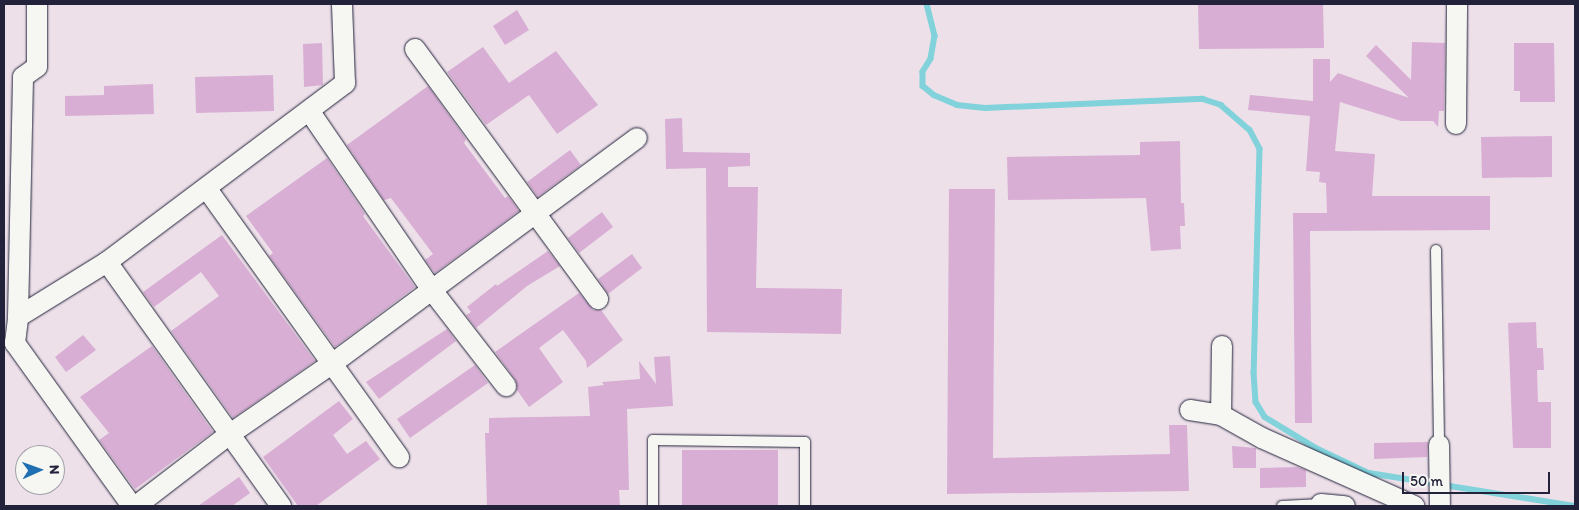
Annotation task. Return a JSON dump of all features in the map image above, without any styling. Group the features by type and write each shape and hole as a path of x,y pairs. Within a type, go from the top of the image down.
{"street":[{"path":"37,4 37,67 23,78 18,317 15,343 132,506"},
{"path":"18,317 107,262 208,189 310,112 345,83 342,4"},
{"path":"1456,124 1457,4"},
{"path":"415,49 533,213 598,299"},
{"path":"310,112 431,289 506,386"},
{"path":"136,506 230,434 334,363 533,213 637,138"},
{"path":"208,189 400,457"},
{"path":"107,262 281,506"},
{"path":"1221,415 1222,346"},
{"path":"1190,410 1221,415 1262,438 1414,506"},
{"path":"1439,444 1440,506"},
{"path":"1321,504 1345,506"}],"lane":[{"path":"1436,250 1439,444"},
{"path":"653,506 653,440 805,442 805,506"},
{"path":"1282,506 1321,504"}],"building":[{"path":"1198,4 1323,4 1324,48 1199,49"},
{"path":"517,10 529,30 505,45 493,26"},
{"path":"1412,42 1445,43 1444,111 1439,111 1438,127 1433,121 1401,121 1340,102 1335,151 1375,154 1372,196 1490,196 1490,230 1310,231 1312,423 1295,423 1293,213 1327,213 1326,183 1319,182 1320,172 1306,171 1310,116 1248,110 1250,95 1313,101 1313,59 1330,59 1330,82 1338,73 1409,98 1366,56 1376,45 1411,80"},
{"path":"322,43 323,85 304,87 303,44"},
{"path":"1514,43 1554,43 1555,102 1520,102 1520,91 1514,91"},
{"path":"483,47 509,83 556,51 598,105 557,134 529,95 486,125 447,72"},
{"path":"273,75 274,111 196,113 195,77"},
{"path":"153,84 154,114 65,116 65,96 104,95 104,86"},
{"path":"428,86 466,139 464,143 505,198 508,196 519,211 435,273 425,260 433,254 391,198 384,200 347,145"},
{"path":"682,118 683,152 750,153 750,166 728,167 728,187 758,187 756,288 842,289 841,334 707,332 706,168 666,169 665,119"},
{"path":"1552,136 1552,177 1482,178 1481,137"},
{"path":"1180,141 1181,203 1184,203 1185,226 1180,226 1181,249 1151,251 1146,198 1008,200 1007,157 1140,155 1140,142"},
{"path":"570,150 581,165 538,197 527,182"},
{"path":"327,158 365,214 363,216 415,287 335,347 269,256 273,253 246,216"},
{"path":"949,189 995,189 993,458 1170,454 1169,425 1187,425 1189,491 947,494"},
{"path":"602,212 613,227 579,253 568,238"},
{"path":"222,235 315,361 233,418 171,331 219,296 201,272 154,307 143,292"},
{"path":"548,251 560,266 527,286 476,328 466,315 471,312 467,307 496,284 497,286"},
{"path":"632,254 642,268 608,294 598,279"},
{"path":"579,293 593,310 601,310 623,340 587,368 586,361 563,330 539,348 563,382 529,407 517,390 515,379 495,352"},
{"path":"1536,322 1537,348 1543,348 1544,370 1537,370 1538,402 1551,402 1551,448 1513,448 1508,323"},
{"path":"447,329 456,341 379,399 366,382"},
{"path":"83,335 96,350 66,372 55,357"},
{"path":"152,346 213,432 135,489 99,440 109,433 80,397"},
{"path":"670,356 673,406 627,409 629,490 619,490 620,506 487,506 485,433 489,433 489,418 590,416 588,387 604,385 602,382 640,379 639,361 656,384 654,357"},
{"path":"475,365 488,383 410,438 397,419"},
{"path":"339,401 353,419 333,435 347,454 366,441 380,459 316,506 298,506 263,457"},
{"path":"1428,442 1427,457 1374,459 1374,443"},
{"path":"1232,446 1256,448 1256,468 1233,468"},
{"path":"682,450 778,450 778,506 682,506"},
{"path":"1297,467 1306,470 1306,487 1260,488 1260,468"},
{"path":"239,477 250,493 232,506 198,506"}],"waterway":[{"path":"927,4 935,36 931,59 923,72 923,86 934,95 957,105 985,108 1203,99 1221,105 1250,130 1260,149 1254,373 1256,402 1265,417 1316,448 1369,473 1575,506"}]}
